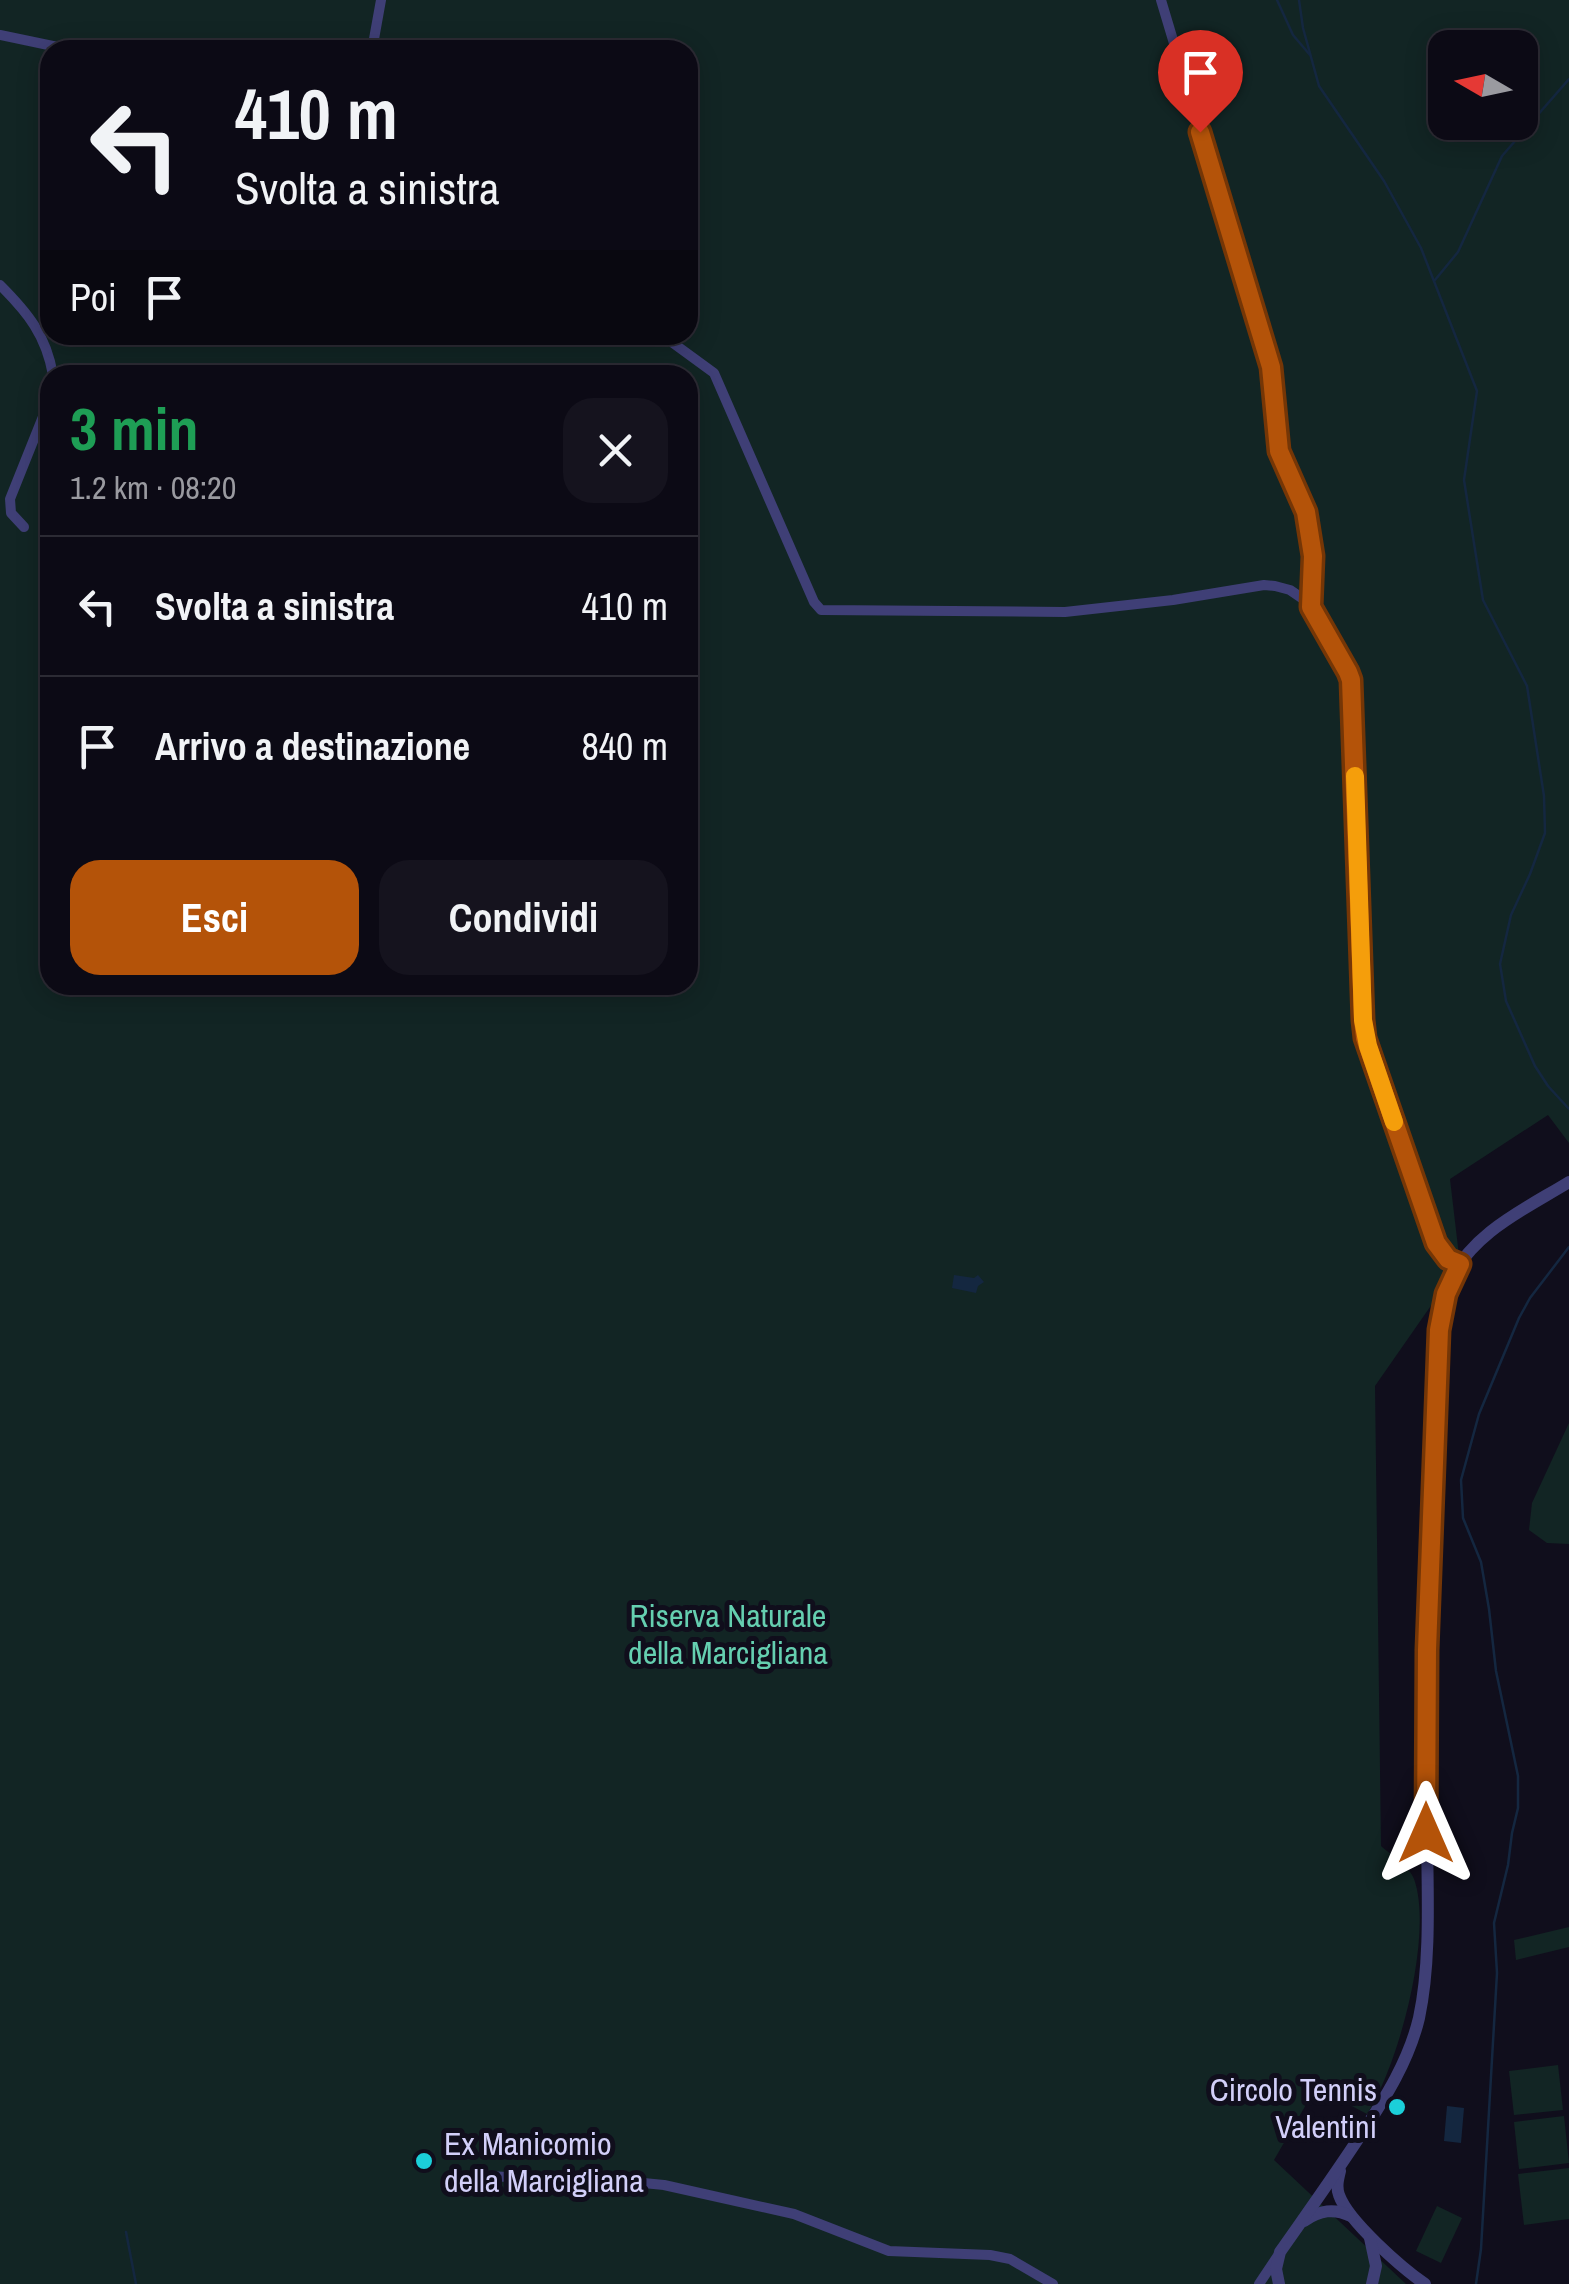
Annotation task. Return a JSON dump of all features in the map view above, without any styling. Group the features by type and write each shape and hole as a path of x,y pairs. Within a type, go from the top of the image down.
{"street":[{"path":"374,40 381,0"},
{"path":"1161,0 1271,367 1279,451 1310,530 1311,607"},
{"path":"0,35 40,43"},
{"path":"0,285 26,312 40,336"},
{"path":"676,345 714,372 814,602 822,610 1065,612 1264,585 1285,588 1304,598 1351,680 1365,1038 1436,1243 1448,1259 1460,1264"},
{"path":"24,526 11,513 10,498 40,424"},
{"path":"1259,2284 1345,2160 1398,2074 1420,2010 1426,1943 1427,1650 1439,1330 1446,1294 1460,1264 1486,1234 1569,1182"},
{"path":"1345,2160 1338,2189 1344,2206 1399,2264 1425,2284"},
{"path":"483,2176 664,2185 794,2214 889,2250 1010,2259 1053,2284"},
{"path":"1298,2226 1325,2211 1341,2212 1357,2220"},
{"path":"1368,2232 1376,2260 1372,2284"},
{"path":"1279,2284 1276,2269 1280,2252"}],"green space":[{"name":"Riserva Naturale della Marcigliana","path":"0,0 1569,0 1569,1143 1548,1115 1450,1179 1460,1264 1375,1386 1381,1846 1414,1879 1419,1903 1416,1965 1401,2033 1367,2114 1344,2102 1311,2096 1274,2160 1406,2284 0,2284"},
{"path":"1569,1423 1569,1544 1547,1543 1529,1530 1532,1503"},
{"path":"1569,1927 1569,1947 1516,1960 1514,1940"},
{"path":"1558,2065 1563,2110 1514,2115 1509,2071"},
{"path":"1564,2116 1569,2163 1519,2169 1514,2122"},
{"path":"1569,2168 1569,2219 1524,2225 1518,2174"},
{"path":"1437,2206 1462,2218 1441,2263 1416,2251"}],"water":[{"path":"954,1275 978,1275 984,1282 976,1293 952,1288"},
{"path":"1447,2106 1464,2108 1461,2143 1444,2141"}],"waterway":[{"path":"1277,0 1293,35 1310,55"},
{"path":"1299,0 1319,86 1384,181 1421,248 1477,391 1464,480 1483,600 1527,686 1544,796 1545,833 1511,915 1500,964 1506,1001 1535,1066 1569,1109"},
{"path":"1435,280 1458,252 1502,156 1569,79"},
{"path":"1476,2284 1497,1973 1494,1923 1518,1808 1518,1776 1496,1671 1481,1562 1463,1518 1461,1480 1479,1414 1519,1318 1569,1247"},
{"path":"126,2232 136,2284"}],"slow traffic":[{"path":"1355,776 1365,1038 1394,1122"}],"place":[{"name":"Circolo Tennis Valentini","path":"1397,2107"},
{"name":"Ex Manicomio della Marcigliana","path":"424,2161"}],"route":[{"path":"1200,132 1271,367 1279,451 1306,512 1313,556 1311,607 1351,680 1365,1038 1436,1243 1448,1259 1460,1264 1449,1283 1439,1330 1427,1650 1426,1833"}]}
